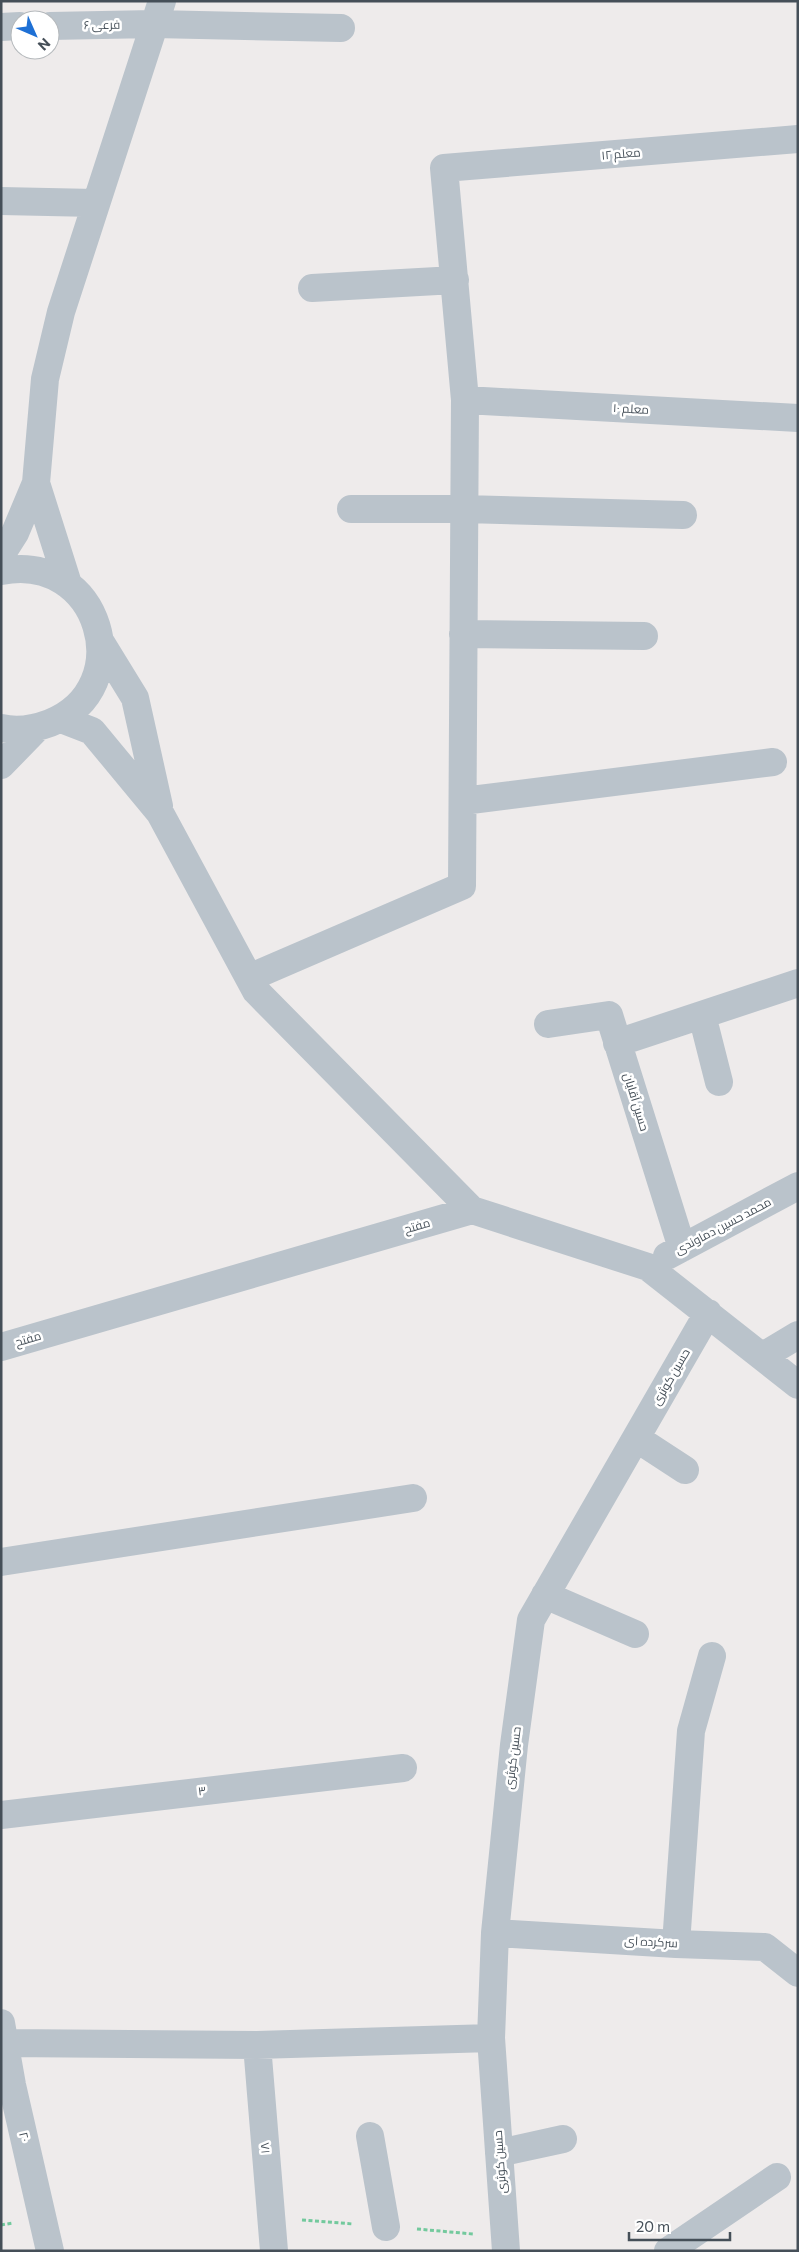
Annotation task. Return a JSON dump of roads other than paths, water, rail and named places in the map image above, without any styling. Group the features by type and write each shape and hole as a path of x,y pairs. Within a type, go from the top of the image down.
{"street":[{"name":"فرعی ۶","path":"60,25 158,13 341,28"},
{"path":"1,555 15,533 36,484 45,379 61,312 158,13"},
{"name":"معلم ۱۲","path":"454,280 444,168 798,139"},
{"path":"1,201 95,203"},
{"path":"249,978 462,886 465,400 454,280 312,288"},
{"name":"معلم ۱۰","path":"465,400 798,418"},
{"path":"36,484 68,584"},
{"path":"351,509 464,509 683,515"},
{"path":"1,571 17,568 44,572 68,584 84,600 95,619 100,641 99,664 92,685 79,704 49,724 1,765"},
{"path":"463,634 644,636"},
{"path":"100,641 135,698 160,813"},
{"path":"1,728 11,730 49,724 92,731 160,813 256,991 472,1210 648,1266 798,1385"},
{"path":"462,801 773,762"},
{"path":"617,1042 798,983"},
{"name":"حسین آقایان","path":"548,1024 609,1015 682,1248"},
{"path":"702,1015 719,1082"},
{"name":"محمد حسین دماوندی","path":"648,1266 798,1186"},
{"name":"مفتح","path":"1,1347 472,1210"},
{"name":"حسین کوثری","path":"506,2251 491,2038 494,1933 514,1745 531,1620 708,1313"},
{"path":"763,1356 798,1335"},
{"path":"636,1438 685,1470"},
{"path":"1,1562 413,1498"},
{"path":"545,1595 635,1634"},
{"path":"676,1944 691,1731 712,1656"},
{"name":"۳","path":"1,1815 403,1768"},
{"name":"سرکرده ای","path":"494,1933 676,1944 765,1947 798,1973"},
{"path":"3,2033 257,2045 491,2038"},
{"name":"۲۰","path":"3,2033 12,2085 50,2251"},
{"name":"۱۸","path":"257,2045 274,2251"},
{"path":"370,2136 386,2227"},
{"path":"499,2153 563,2139"},
{"path":"668,2251 777,2177"}]}
